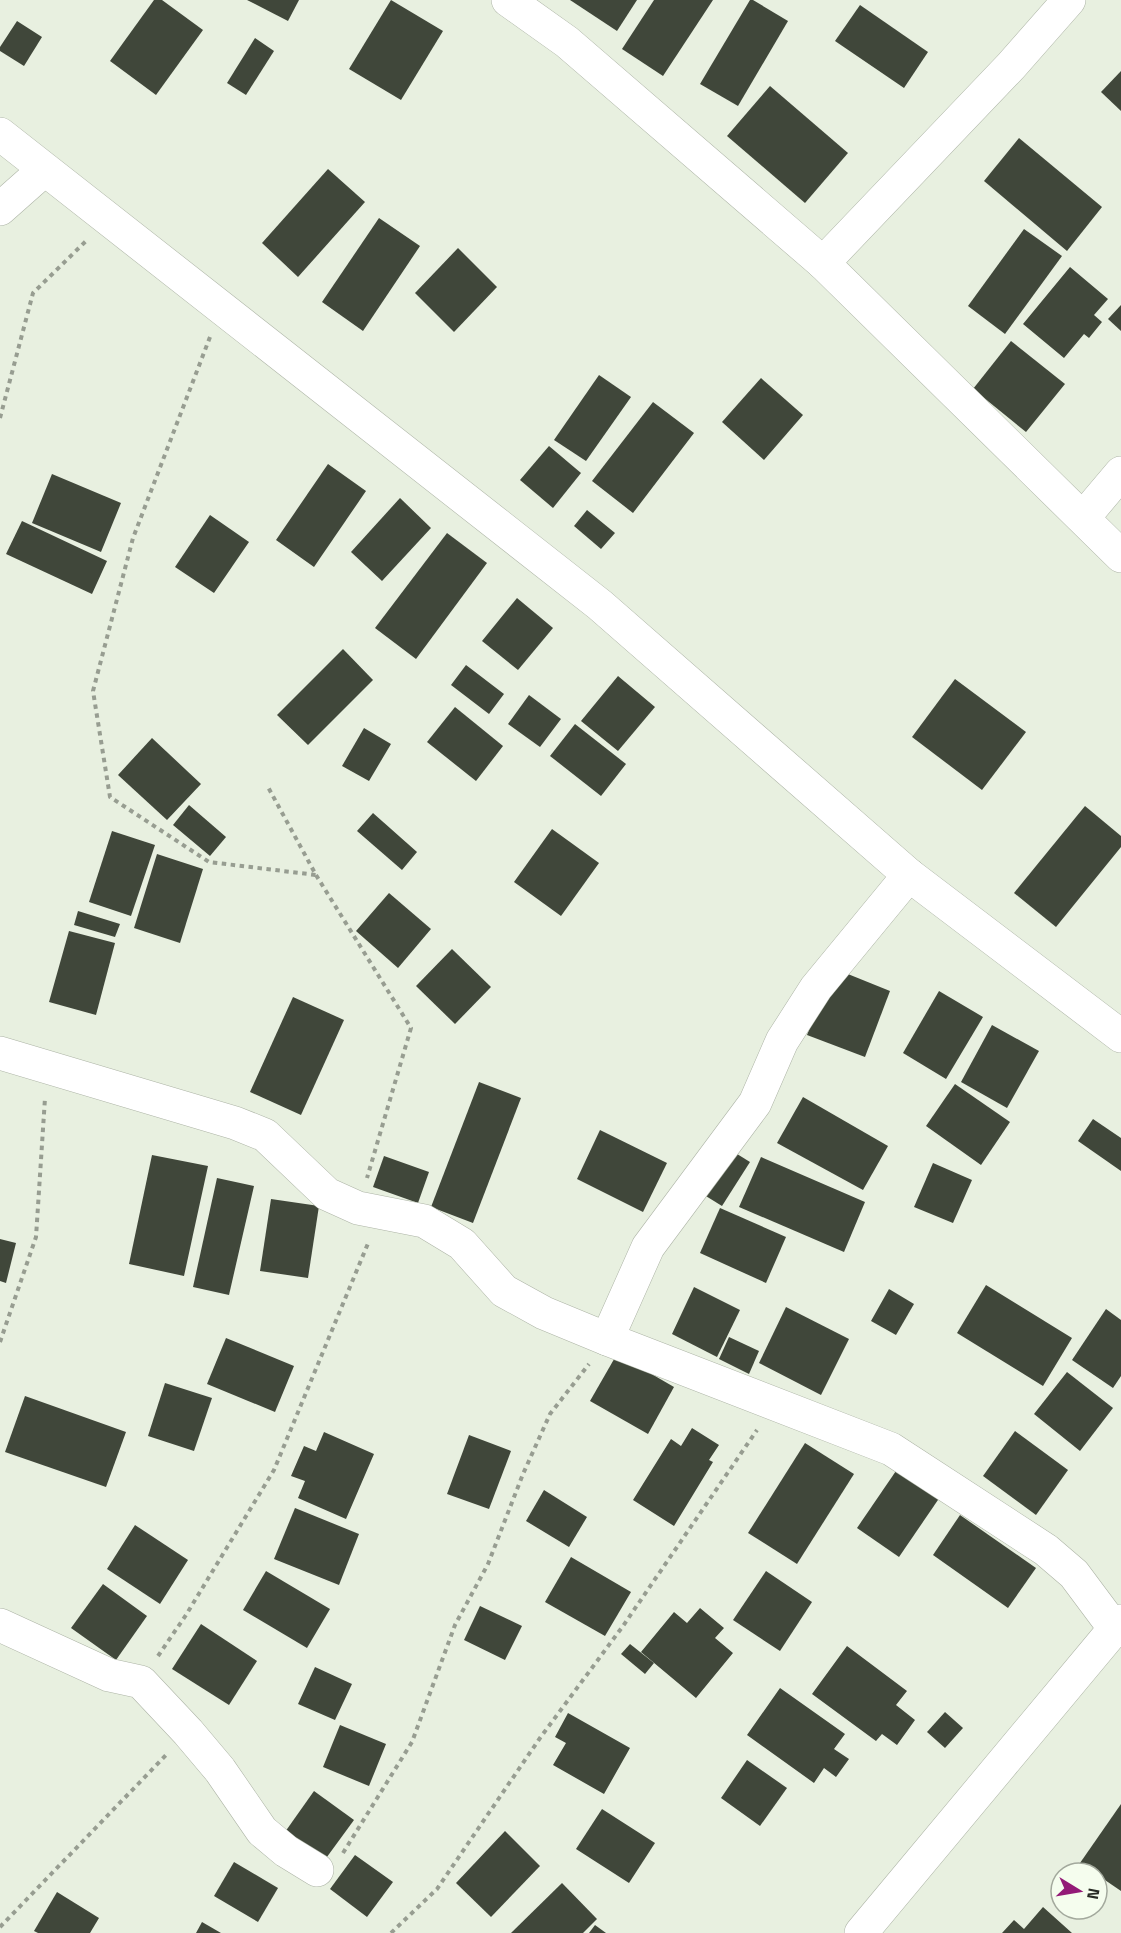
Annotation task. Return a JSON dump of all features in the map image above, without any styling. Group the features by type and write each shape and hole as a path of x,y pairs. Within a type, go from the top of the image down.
{"street":[{"path":"508,0 567,42 823,263 1121,556"},
{"path":"823,263 1011,66 1069,0"},
{"path":"0,134 600,605 909,874 1121,1036"},
{"path":"0,209 44,170"},
{"path":"1083,518 1121,473"},
{"path":"607,1339 648,1247 755,1103 782,1041 816,988 909,874"},
{"path":"0,1053 235,1123 265,1135 327,1194 370,1210 424,1221 462,1244 504,1290 544,1313 891,1449 1046,1550 1074,1574 1118,1625 861,1933"},
{"path":"0,1625 109,1675 141,1682 220,1770 262,1831 286,1851 317,1870"}],"path":[{"path":"0,418 33,293 108,220"},
{"path":"221,309 134,538 93,692 110,797 209,862 316,875"},
{"path":"141,1682 186,1615 274,1470 370,1210 411,1028 316,875 268,788"},
{"path":"0,1342 36,1237 47,1067"},
{"path":"317,1870 334,1868 412,1742 455,1625 488,1564 523,1474 550,1414 607,1339"},
{"path":"391,1933 436,1889 540,1738 623,1626 775,1404"},
{"path":"0,1927 188,1732"}],"building":[{"path":"154,0 162,0 203,30 156,95 110,61"},
{"path":"247,0 299,0 288,21"},
{"path":"391,0 443,31 401,100 349,69"},
{"path":"570,0 637,0 617,31"},
{"path":"654,0 713,0 663,76 622,49"},
{"path":"750,0 788,21 738,106 700,84"},
{"path":"860,5 928,52 904,88 835,41"},
{"path":"17,21 42,37 24,66 0,51 0,47"},
{"path":"255,38 274,51 246,95 227,83"},
{"path":"1121,71 1121,111 1101,92"},
{"path":"770,86 848,153 805,203 727,136"},
{"path":"1019,138 1102,207 1067,251 984,181"},
{"path":"328,169 365,202 298,277 262,243"},
{"path":"379,218 420,246 363,331 322,302"},
{"path":"1024,229 1062,256 1005,334 968,306"},
{"path":"458,248 497,287 454,332 415,293"},
{"path":"1070,267 1108,299 1094,315 1102,322 1089,338 1084,334 1064,358 1023,324"},
{"path":"1121,305 1121,331 1108,319"},
{"path":"1011,341 1065,384 1026,432 973,389"},
{"path":"599,375 631,397 586,461 554,440"},
{"path":"761,378 803,415 764,460 722,422"},
{"path":"653,402 694,433 633,513 592,481"},
{"path":"549,446 581,473 553,508 520,480"},
{"path":"328,464 366,491 314,567 276,540"},
{"path":"52,474 121,503 101,552 32,523"},
{"path":"400,498 431,528 382,581 351,552"},
{"path":"587,510 615,533 601,549 574,526"},
{"path":"210,515 249,542 214,593 175,567"},
{"path":"22,521 107,561 92,594 6,554"},
{"path":"447,533 487,563 416,659 375,628"},
{"path":"517,598 553,628 518,670 482,641"},
{"path":"343,649 373,680 308,745 277,715"},
{"path":"466,665 504,694 489,714 451,685"},
{"path":"618,676 655,707 618,751 581,721"},
{"path":"955,679 1026,732 982,790 912,737"},
{"path":"529,695 561,719 540,747 508,724"},
{"path":"455,707 503,746 476,781 427,742"},
{"path":"575,724 626,764 601,796 550,756"},
{"path":"364,728 391,744 369,781 342,766"},
{"path":"152,738 201,784 167,820 118,775"},
{"path":"189,805 226,837 210,856 173,825"},
{"path":"1085,806 1121,836 1121,847 1056,927 1014,893"},
{"path":"373,813 417,852 402,870 357,831"},
{"path":"552,829 599,863 561,916 514,882"},
{"path":"112,831 155,845 131,916 89,902"},
{"path":"157,854 203,869 180,943 134,928"},
{"path":"389,893 431,929 398,968 356,931"},
{"path":"78,911 120,924 115,937 74,925"},
{"path":"69,931 115,943 96,1015 49,1002"},
{"path":"452,949 491,987 455,1024 416,986"},
{"path":"833,968 890,991 865,1057 807,1035"},
{"path":"939,991 983,1017 946,1079 903,1053"},
{"path":"293,997 344,1020 301,1115 250,1092"},
{"path":"992,1025 1039,1051 1007,1108 961,1082"},
{"path":"479,1082 521,1098 473,1223 431,1207"},
{"path":"955,1084 1010,1122 981,1165 926,1126"},
{"path":"803,1097 888,1146 863,1190 777,1143"},
{"path":"1093,1119 1121,1138 1121,1171 1078,1141"},
{"path":"600,1130 667,1163 643,1212 577,1179"},
{"path":"729,1149 750,1162 722,1206 701,1193"},
{"path":"152,1155 208,1166 184,1276 129,1264"},
{"path":"384,1156 429,1172 418,1203 373,1187"},
{"path":"761,1157 865,1202 844,1252 739,1207"},
{"path":"933,1163 972,1180 953,1223 914,1207"},
{"path":"217,1178 254,1186 229,1295 193,1287"},
{"path":"271,1199 319,1206 308,1278 260,1271"},
{"path":"720,1208 786,1237 766,1283 700,1253"},
{"path":"0,1239 16,1243 6,1283 0,1281"},
{"path":"986,1285 1072,1338 1043,1386 957,1333"},
{"path":"694,1287 740,1310 717,1357 672,1334"},
{"path":"889,1289 914,1304 896,1335 871,1321"},
{"path":"786,1307 849,1339 821,1395 759,1363"},
{"path":"1106,1309 1121,1320 1121,1376 1113,1388 1072,1360"},
{"path":"729,1337 759,1351 749,1374 719,1359"},
{"path":"226,1338 294,1366 275,1412 207,1384"},
{"path":"617,1354 674,1387 648,1434 590,1401"},
{"path":"1067,1372 1113,1408 1080,1451 1034,1414"},
{"path":"165,1383 212,1398 194,1451 148,1436"},
{"path":"25,1396 126,1432 106,1487 5,1452"},
{"path":"692,1428 719,1445 709,1460 713,1462 674,1526 633,1500 671,1439 681,1446"},
{"path":"1015,1431 1068,1470 1036,1515 983,1476"},
{"path":"324,1432 374,1454 346,1519 298,1498 305,1481 291,1476 304,1446 316,1451"},
{"path":"469,1435 511,1451 489,1509 447,1494"},
{"path":"805,1443 854,1474 797,1564 748,1533"},
{"path":"898,1468 940,1497 899,1557 857,1528"},
{"path":"544,1490 587,1517 569,1547 526,1521"},
{"path":"295,1508 359,1534 339,1585 274,1559"},
{"path":"960,1515 1036,1568 1008,1608 933,1555"},
{"path":"135,1525 188,1560 160,1604 107,1569"},
{"path":"571,1557 631,1592 605,1636 545,1602"},
{"path":"266,1571 330,1609 307,1648 243,1610"},
{"path":"766,1571 812,1602 780,1651 733,1620"},
{"path":"103,1584 147,1616 116,1660 71,1628"},
{"path":"480,1606 522,1626 505,1660 464,1640"},
{"path":"700,1608 724,1628 715,1638 733,1653 696,1698 641,1652 674,1612 687,1623"},
{"path":"201,1624 257,1661 229,1705 172,1669"},
{"path":"630,1644 654,1663 645,1674 621,1654"},
{"path":"847,1646 907,1691 896,1705 915,1720 897,1745 882,1734 876,1741 812,1694"},
{"path":"315,1667 352,1684 335,1720 298,1704"},
{"path":"780,1688 845,1734 834,1749 849,1759 836,1777 824,1768 814,1783 747,1735"},
{"path":"945,1712 963,1728 945,1748 927,1732"},
{"path":"568,1713 630,1748 604,1794 553,1765 566,1743 555,1737"},
{"path":"340,1725 386,1744 369,1786 323,1767"},
{"path":"747,1760 787,1788 760,1826 721,1798"},
{"path":"314,1791 354,1820 324,1861 285,1832"},
{"path":"1121,1804 1121,1891 1109,1883 1109,1861 1081,1861"},
{"path":"602,1809 655,1843 629,1883 576,1849"},
{"path":"505,1831 540,1866 491,1917 456,1883"},
{"path":"355,1855 393,1882 367,1917 330,1889"},
{"path":"234,1862 278,1888 258,1922 214,1896"},
{"path":"562,1883 597,1919 583,1933 511,1933"},
{"path":"57,1892 99,1918 90,1933 38,1933 34,1931"},
{"path":"1043,1907 1049,1912 1049,1921 1059,1921 1072,1933 1002,1933 1014,1920 1024,1929"},
{"path":"202,1922 221,1933 196,1933"},
{"path":"595,1925 606,1933 589,1933"}]}
